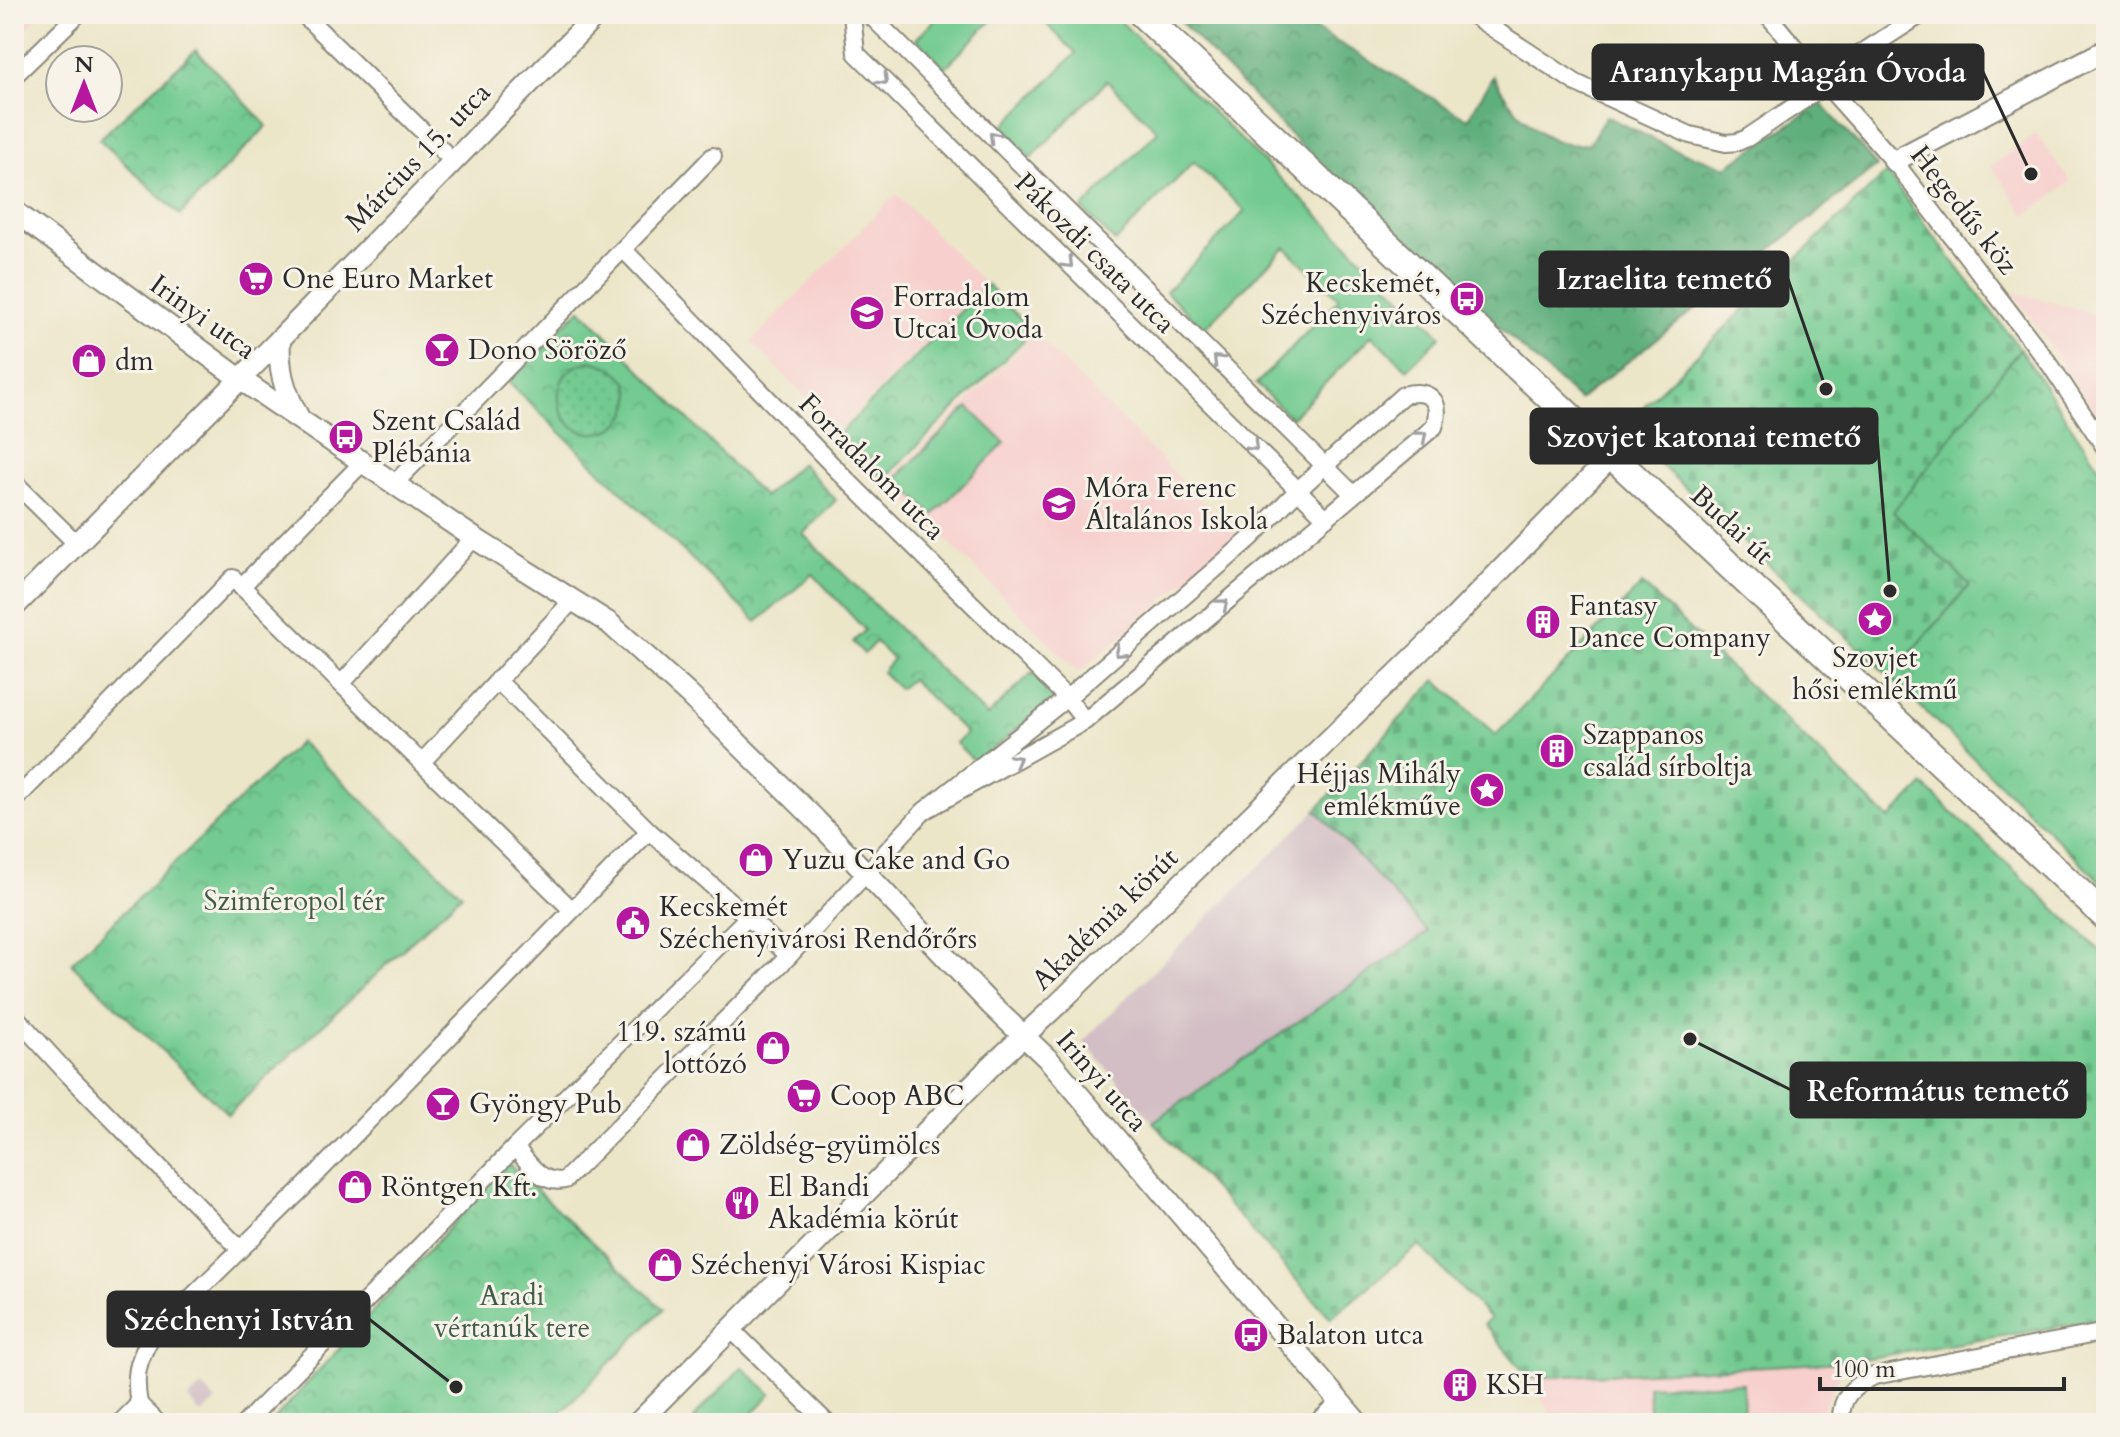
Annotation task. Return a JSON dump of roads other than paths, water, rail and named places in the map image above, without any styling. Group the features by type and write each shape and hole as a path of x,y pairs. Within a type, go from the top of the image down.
{"main road":[{"name":"Budai út","path":"1142,14 2106,917"}],"street":[{"path":"14,76 78,14"},
{"path":"303,14 453,161"},
{"name":"Március 15. utca","path":"14,607 597,14"},
{"name":"Pákozdi csata utca","path":"852,14 856,53 1326,518"},
{"name":"Pákozdi csata utca","path":"869,14 1353,494"},
{"path":"1471,14 1576,83 1690,135 1726,143 1742,141 1922,14"},
{"name":"Hegedűs köz","path":"1767,14 1894,161 2051,366 2106,449"},
{"path":"1894,161 2106,50"},
{"path":"394,484 713,156"},
{"name":"Irinyi utca","path":"14,211 240,379 474,538 609,623 688,694 815,819 990,1004 1050,1061 1358,1423"},
{"name":"Forradalom utca","path":"623,249 839,472 1067,698 1085,721"},
{"path":"280,339 281,376 300,419"},
{"path":"515,1147 545,1180 565,1180 789,956 924,811 1067,698 1251,538 1298,490 1403,395 1422,392 1433,398 1437,407 1434,427 1085,721 924,811"},
{"name":"Akadémia körút","path":"638,1423 1023,1035 1454,618 1612,456"},
{"path":"241,587 363,462"},
{"path":"14,482 76,543"},
{"path":"342,683 474,538"},
{"path":"14,801 233,578 572,910"},
{"path":"422,762 573,600"},
{"path":"497,680 649,831 789,956"},
{"path":"158,1423 139,1404 136,1386 139,1358 151,1337 305,1186 649,831"},
{"path":"245,1423 515,1147 748,917"},
{"path":"14,1015 240,1249"},
{"path":"732,1330 827,1423"},
{"path":"1841,1423 1843,1403 1855,1385 1874,1376 2106,1332"},
{"path":"1317,1423 1340,1402"},
{"path":"120,1423 139,1404"}],"place":[{"name":"Aranykapu Magán Óvoda","path":"2031,174"},
{"name":"One Euro Market","path":"256,279"},
{"name":"Kecskemét, Széchenyiváros","path":"1467,299"},
{"name":"Forradalom Utcai Óvoda","path":"867,313"},
{"name":"Dono Söröző","path":"442,350"},
{"name":"dm","path":"89,361"},
{"name":"Izraelita temető","path":"1826,389"},
{"name":"Szent Család Plébánia","path":"346,437"},
{"name":"Móra Ferenc Általános Iskola","path":"1059,504"},
{"name":"Szovjet katonai temető","path":"1890,591"},
{"name":"Szovjet hősi emlékmű","path":"1875,619"},
{"name":"Fantasy Dance Company","path":"1543,622"},
{"name":"Szappanos család sírboltja","path":"1557,751"},
{"name":"Héjjas Mihály emlékműve","path":"1487,790"},
{"name":"Yuzu Cake and Go","path":"756,860"},
{"name":"Kecskemét Széchenyivárosi Rendőrőrs","path":"633,923"},
{"name":"Református temető","path":"1690,1039"},
{"name":"119. számú lottózó","path":"773,1048"},
{"name":"Coop ABC","path":"804,1096"},
{"name":"Gyöngy Pub","path":"443,1104"},
{"name":"Zöldség-gyümölcs","path":"693,1145"},
{"name":"Röntgen Kft.","path":"355,1187"},
{"name":"El Bandi Akadémia körút","path":"742,1203"},
{"name":"Széchenyi Városi Kispiac","path":"665,1265"},
{"name":"Balaton utca","path":"1251,1335"},
{"name":"KSH","path":"1460,1385"},
{"name":"Széchenyi István","path":"456,1387"}],"park label":[{"name":"Szimferopol tér","path":"294,901"},
{"name":"Aradi vértanúk tere","path":"512,1312"}]}
